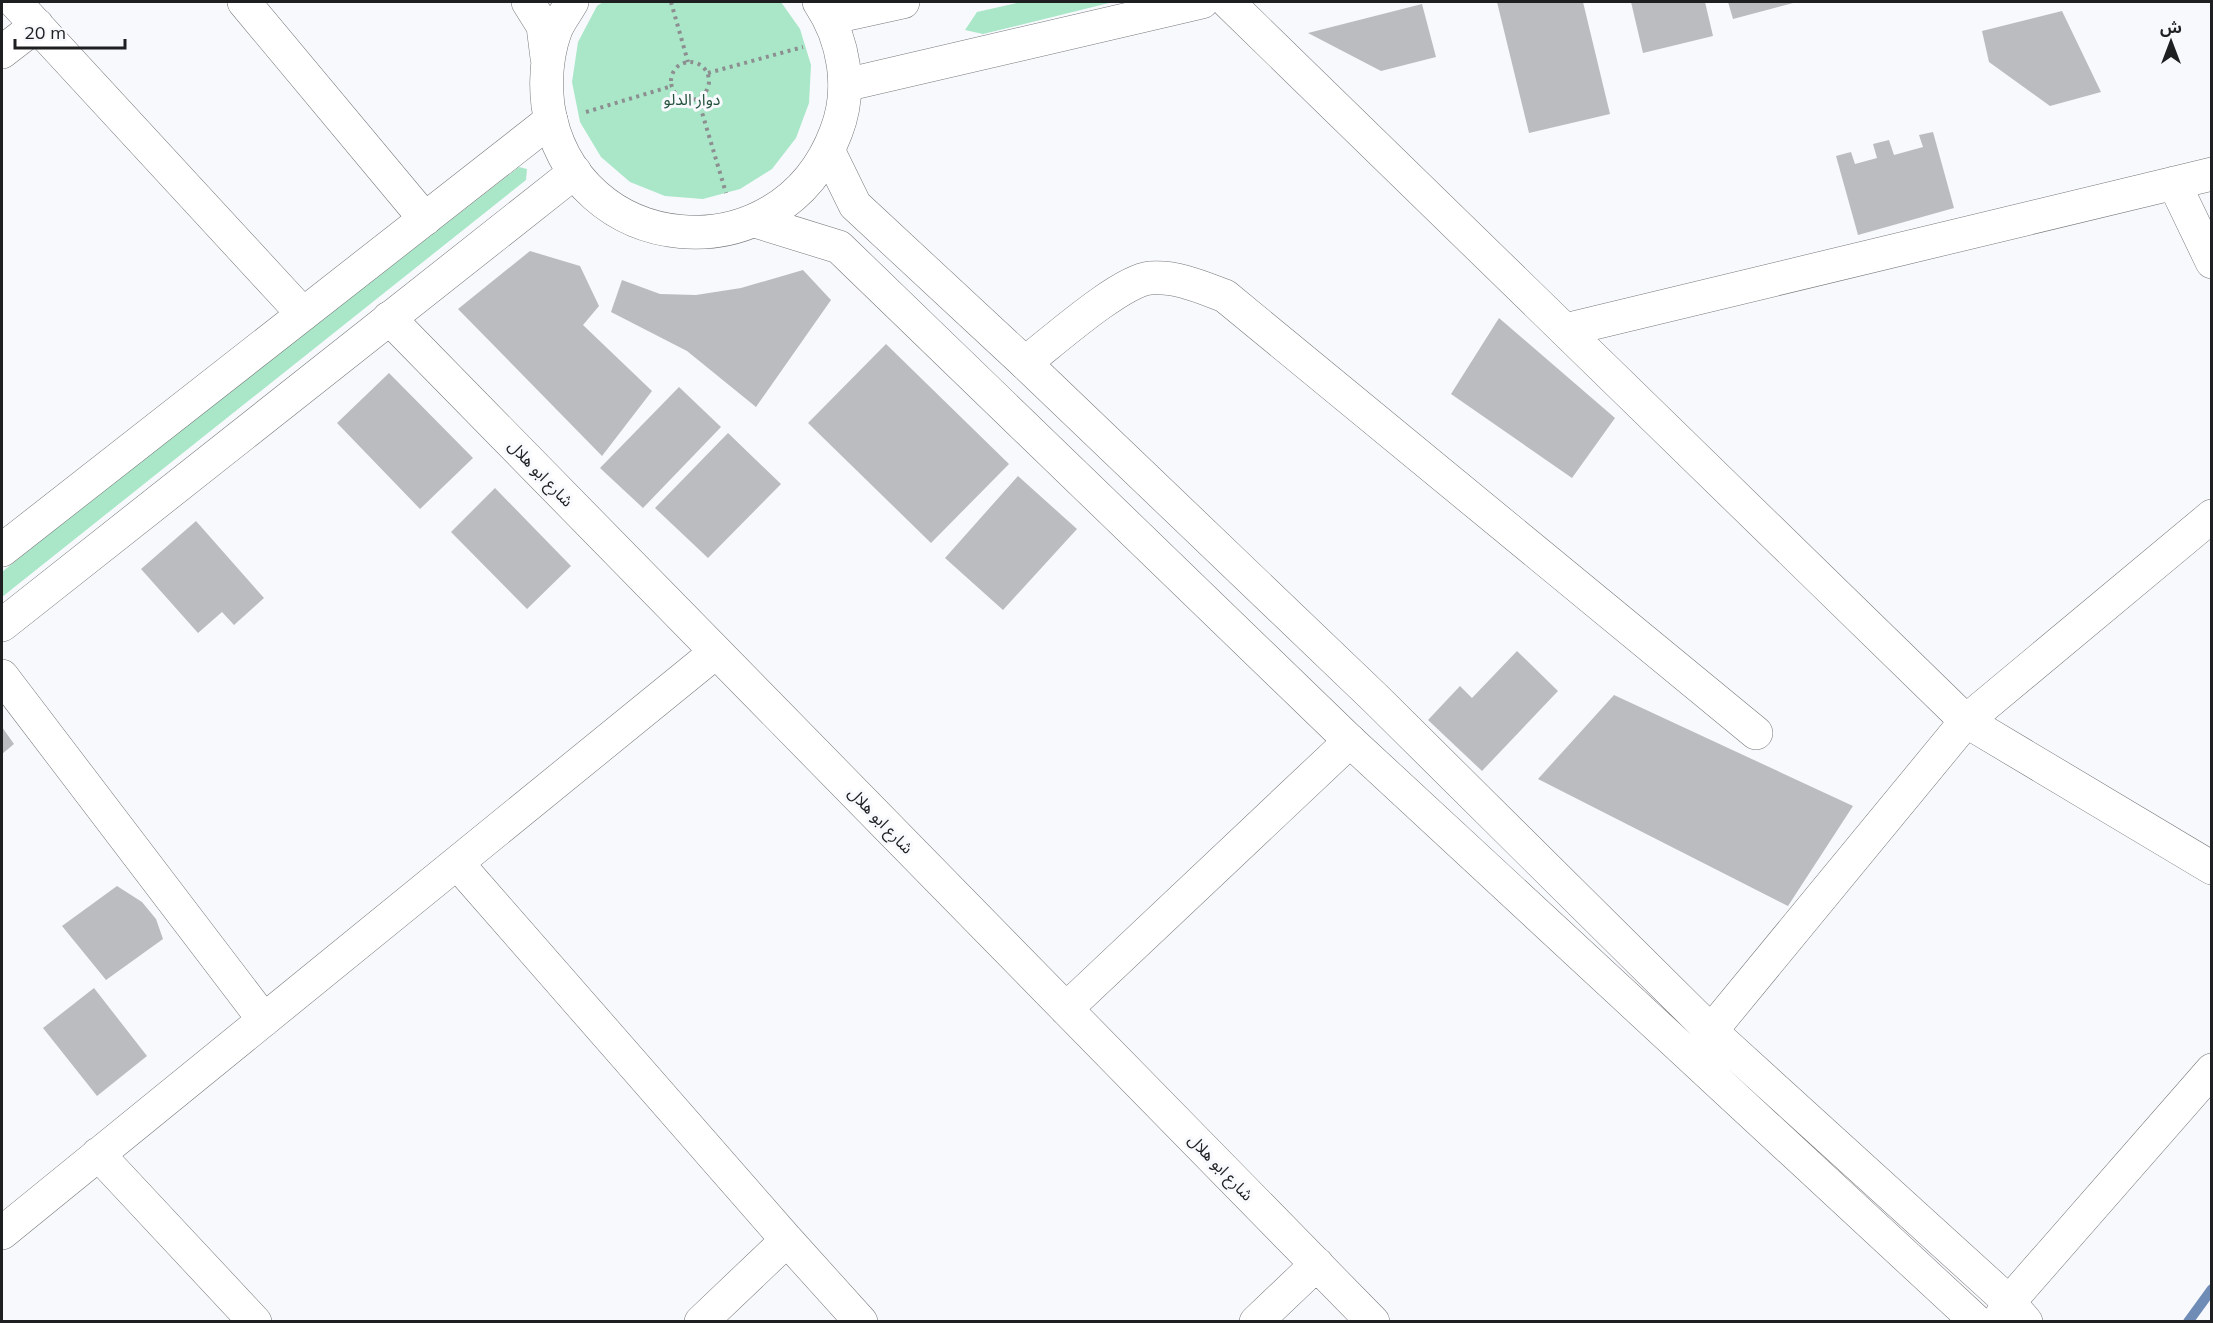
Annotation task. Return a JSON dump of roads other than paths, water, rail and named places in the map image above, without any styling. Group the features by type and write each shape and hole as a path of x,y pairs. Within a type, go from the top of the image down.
{"street":[{"path":"15,2 303,314"},
{"path":"244,2 424,219"},
{"path":"528,2 543,26 548,63"},
{"path":"572,2 556,30 548,63 546,92 565,117 560,147 575,172 594,193 616,210 642,223 699,233 727,230 755,221 784,204 810,181 829,152 841,120 845,85 842,51 825,10 903,2"},
{"path":"845,85 1202,2"},
{"path":"1228,2 1966,721 2211,868"},
{"path":"2,52 37,26"},
{"path":"2,549 424,219 565,117"},
{"path":"829,152 855,205 1025,363 1375,698 1711,1031 2011,1315 2211,1070"},
{"path":"2,626 575,172"},
{"path":"1565,330 2211,174"},
{"path":"2174,183 2211,262"},
{"path":"755,221 838,247 1350,741 1977,1322"},
{"path":"1025,363 1122,287 1148,278 1185,281 1225,297 1756,734"},
{"name":"شارع ابو هلال","path":"389,318 1373,1322"},
{"path":"1711,1031 1966,721 2211,516"},
{"path":"2,1233 716,652"},
{"path":"2,676 264,1020"},
{"path":"1066,1009 1350,741"},
{"path":"457,863 861,1322"},
{"path":"98,1154 255,1322"},
{"path":"700,1322 788,1240"},
{"path":"1256,1322 1317,1264"}],"waterway":[{"path":"2188,1322 2212,1289"}],"park label":[{"name":"دوار الدلو","path":"692,99"}]}
